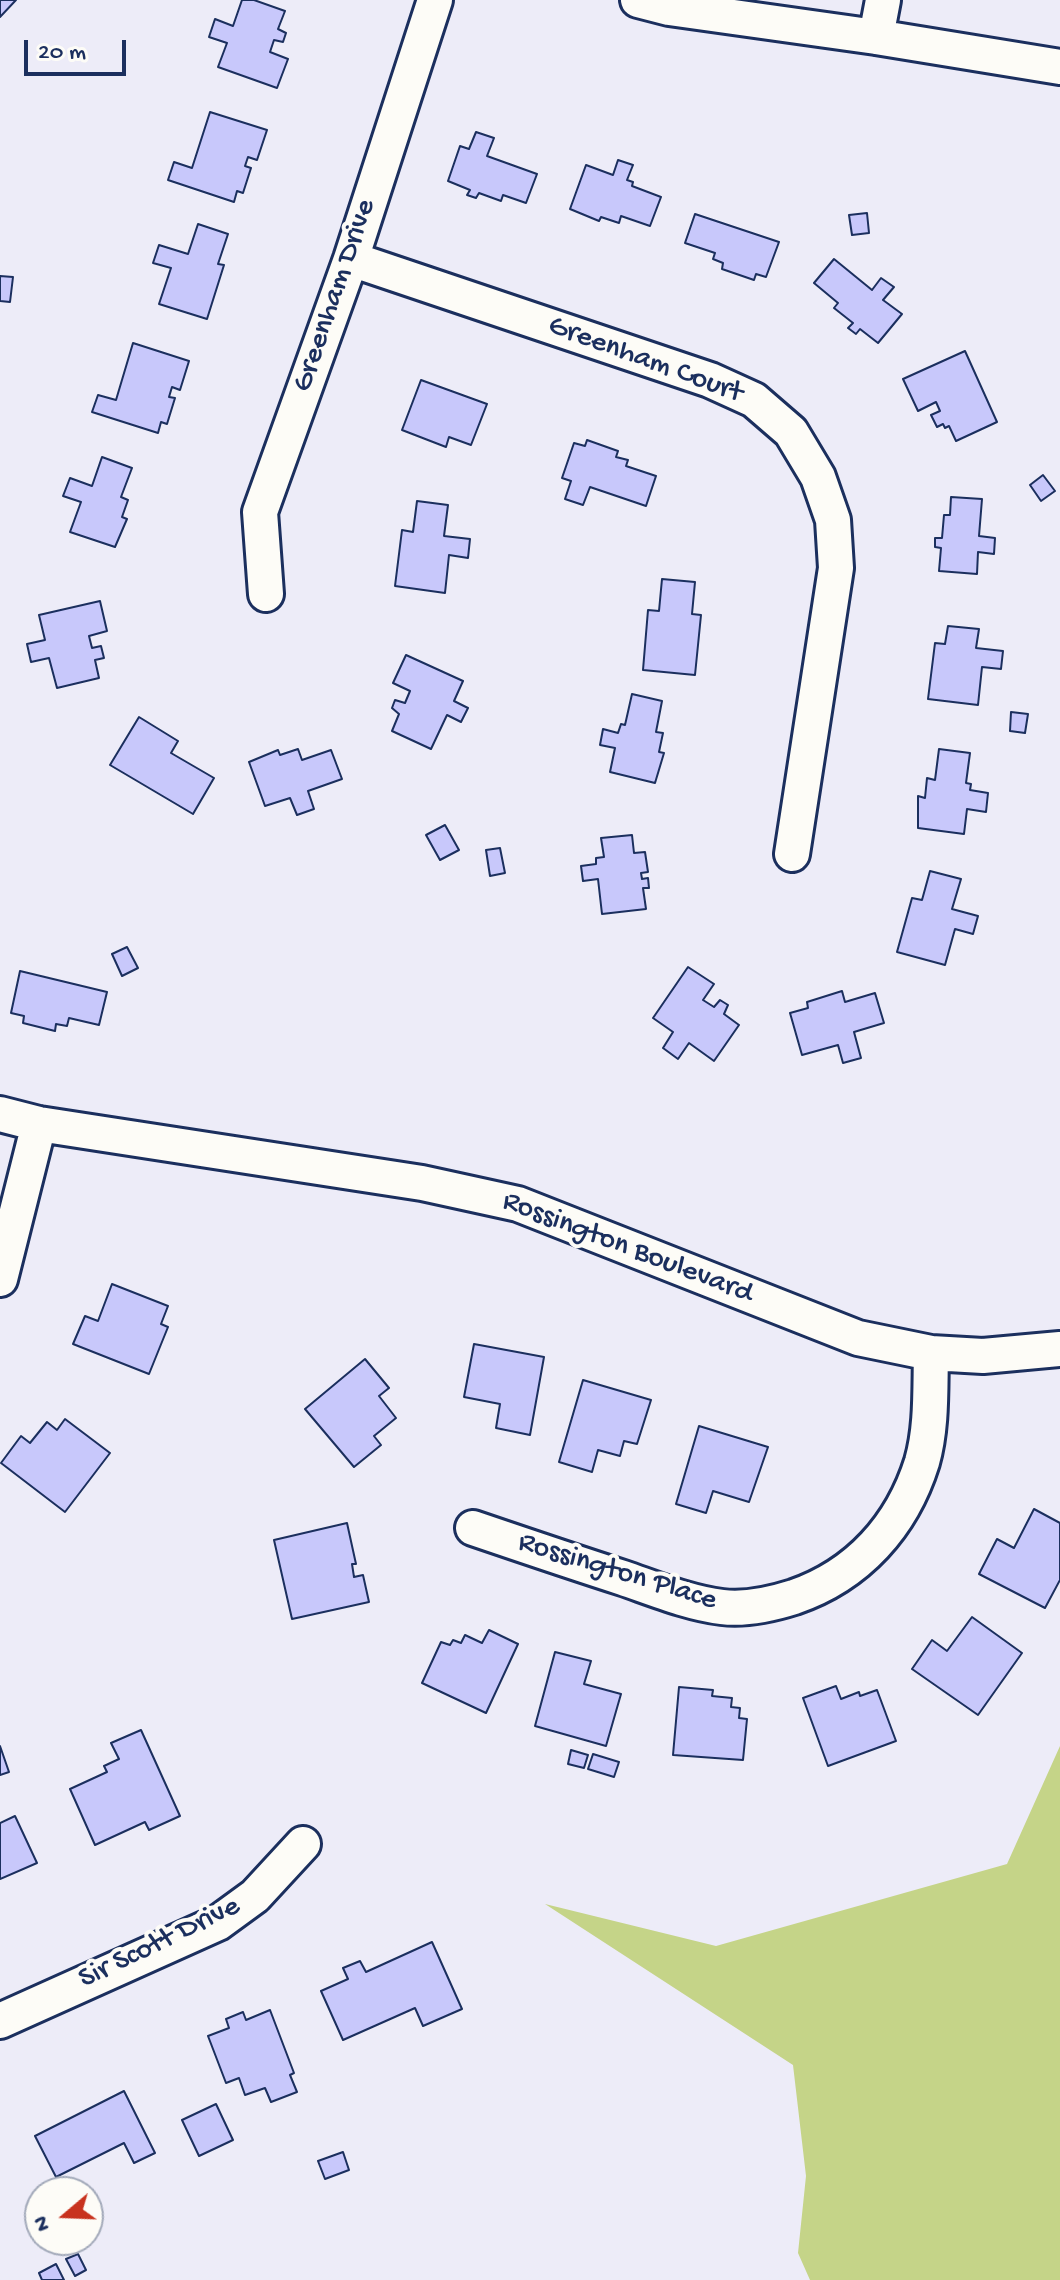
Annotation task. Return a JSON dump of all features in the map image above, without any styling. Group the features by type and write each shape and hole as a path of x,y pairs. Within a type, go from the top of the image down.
{"street":[{"name":"Greenham Drive","path":"266,594 260,512 351,259 435,0"},
{"path":"638,0 669,8 1060,67"},
{"path":"876,37 883,0"},
{"name":"Greenham Court","path":"351,259 710,380 754,400 791,432 818,477 833,520 836,568 792,854"},
{"name":"Rossington Boulevard","path":"0,1114 39,1124 422,1183 518,1204 858,1338 931,1353 983,1356 1060,1349"},
{"path":"0,1279 39,1124"},
{"name":"Rossington Place","path":"473,1528 676,1596 723,1607 771,1605 816,1589 851,1569 878,1543 902,1510 922,1460 930,1408 931,1353"},
{"name":"Sir Scott Drive","path":"0,2021 218,1923 255,1896 303,1844"}],"green space":[{"path":"1060,1746 1060,2280 810,2280 798,2253 806,2176 793,2065 545,1904 716,1946 1007,1864"}],"building":[{"path":"0,0 16,0 0,17"},
{"path":"242,0 254,0 285,11 278,29 286,33 283,42 274,40 270,52 288,59 277,88 218,67 227,43 209,37 215,19 233,26"},
{"path":"210,112 267,130 257,160 248,157 245,166 251,168 243,193 237,191 234,202 168,180 174,162 192,168"},
{"path":"476,132 494,138 487,156 537,174 526,203 503,195 501,201 479,193 476,198 467,195 470,190 448,181 460,146 469,149"},
{"path":"618,160 633,165 627,180 633,182 632,186 661,197 650,226 621,216 619,223 601,217 599,221 570,209 586,165 613,175"},
{"path":"867,213 869,233 852,235 849,215"},
{"path":"695,214 779,242 766,277 756,274 754,280 722,269 723,263 713,259 715,253 685,243"},
{"path":"198,224 228,234 218,264 224,265 207,319 159,304 171,268 153,263 159,245 188,254"},
{"path":"834,259 872,290 881,278 894,287 883,300 902,314 878,343 860,329 856,334 848,328 853,323 834,308 838,303 814,283"},
{"path":"0,276 13,277 10,302 0,301"},
{"path":"133,343 189,361 180,390 172,387 169,397 175,398 167,424 161,422 158,433 92,412 98,395 116,400"},
{"path":"965,351 997,422 956,441 949,426 945,428 943,424 937,427 931,415 940,411 936,402 918,411 903,379"},
{"path":"421,380 487,404 471,445 449,437 446,447 402,430"},
{"path":"587,440 618,451 616,457 628,460 626,466 656,476 646,506 590,487 583,505 565,499 571,481 562,478 574,443 585,446"},
{"path":"102,457 132,468 121,497 128,500 122,517 127,519 115,547 70,532 81,502 63,496 70,478 92,486"},
{"path":"1043,475 1055,491 1041,501 1030,485"},
{"path":"951,497 982,499 979,536 995,538 994,554 978,552 977,574 939,571 941,548 935,547 935,538 942,538 944,515 950,515"},
{"path":"417,501 448,505 444,536 470,539 468,558 449,555 445,593 395,586 402,530 413,532"},
{"path":"662,579 695,582 692,614 701,615 695,675 643,670 648,610 659,611"},
{"path":"100,601 107,631 89,636 92,648 101,646 104,658 95,660 99,678 57,688 49,658 31,662 27,644 45,640 39,615"},
{"path":"948,626 979,629 976,648 1003,651 1001,669 982,667 978,705 928,699 935,643 945,644"},
{"path":"406,655 463,681 454,701 468,708 461,722 447,715 431,749 392,731 399,714 392,708 395,700 405,703 410,691 393,683"},
{"path":"632,694 662,701 656,732 663,733 659,752 664,753 655,783 610,772 615,748 600,745 603,729 618,733 621,724 625,725"},
{"path":"1011,712 1028,714 1025,733 1010,731"},
{"path":"139,717 178,741 171,753 214,778 193,814 110,765"},
{"path":"298,749 302,760 331,750 342,779 308,791 314,809 297,815 290,798 265,806 249,762 278,750 280,755"},
{"path":"939,749 970,753 966,783 971,784 970,790 988,793 986,812 967,809 964,834 918,828 918,796 925,798 927,778 935,780"},
{"path":"445,825 459,850 440,860 426,835"},
{"path":"632,835 634,853 645,852 648,872 641,873 642,879 648,878 649,888 643,888 646,909 602,914 598,879 583,881 581,866 596,864 596,858 604,857 601,838"},
{"path":"500,848 505,873 490,876 486,850"},
{"path":"930,871 961,879 952,909 978,916 973,934 955,929 945,965 897,952 912,898 922,900"},
{"path":"127,947 138,968 122,976 112,954"},
{"path":"688,967 714,984 703,1000 714,1007 720,1000 728,1005 724,1014 739,1025 714,1061 689,1043 678,1059 663,1048 673,1032 653,1018"},
{"path":"20,971 107,992 99,1025 69,1018 67,1026 56,1024 55,1031 23,1023 24,1016 11,1013"},
{"path":"842,991 845,1002 875,993 884,1023 854,1032 861,1058 843,1063 838,1045 802,1055 790,1013 808,1008 807,1002"},
{"path":"112,1284 168,1306 161,1324 168,1327 149,1374 73,1344 85,1316 98,1321"},
{"path":"474,1344 544,1357 530,1435 496,1428 500,1404 464,1397"},
{"path":"365,1359 389,1388 379,1396 396,1418 374,1436 381,1445 354,1467 305,1409"},
{"path":"583,1380 651,1400 637,1444 624,1441 620,1456 598,1450 592,1472 559,1462"},
{"path":"65,1419 110,1453 65,1512 1,1463 21,1436 30,1443 47,1422 57,1430"},
{"path":"699,1426 768,1447 749,1502 713,1491 706,1513 676,1504"},
{"path":"1034,1509 1060,1523 1060,1580 1045,1608 979,1574 997,1539 1014,1548"},
{"path":"347,1523 356,1564 352,1564 354,1577 363,1575 369,1602 292,1619 274,1540"},
{"path":"972,1617 1022,1653 978,1715 912,1669 932,1640 947,1651"},
{"path":"489,1630 518,1644 486,1713 422,1683 441,1642 450,1645 453,1640 461,1643 465,1635 482,1643"},
{"path":"555,1652 591,1661 584,1684 621,1694 606,1746 535,1726"},
{"path":"836,1686 841,1699 859,1692 860,1696 877,1690 896,1741 828,1766 803,1698"},
{"path":"679,1687 713,1690 712,1696 732,1698 731,1707 740,1708 739,1718 747,1719 743,1760 673,1755"},
{"path":"141,1730 180,1816 149,1830 145,1822 95,1845 70,1789 107,1772 104,1766 119,1759 111,1743"},
{"path":"0,1746 9,1772 0,1775"},
{"path":"571,1750 588,1755 584,1768 568,1764"},
{"path":"593,1754 619,1762 614,1777 588,1769"},
{"path":"15,1816 37,1863 0,1879 0,1823"},
{"path":"432,1942 462,2009 423,2026 415,2008 343,2040 321,1991 348,1979 343,1968 360,1961 366,1972"},
{"path":"270,2010 294,2073 290,2075 297,2092 271,2102 265,2088 245,2095 239,2078 226,2083 208,2036 229,2028 226,2019 243,2012 246,2020"},
{"path":"124,2091 155,2153 134,2163 124,2143 55,2176 35,2136"},
{"path":"216,2104 233,2140 199,2156 182,2120"},
{"path":"343,2152 349,2170 325,2179 318,2161"},
{"path":"79,2256 86,2270 75,2276 66,2259"},
{"path":"56,2264 64,2280 42,2280 39,2273"}]}
